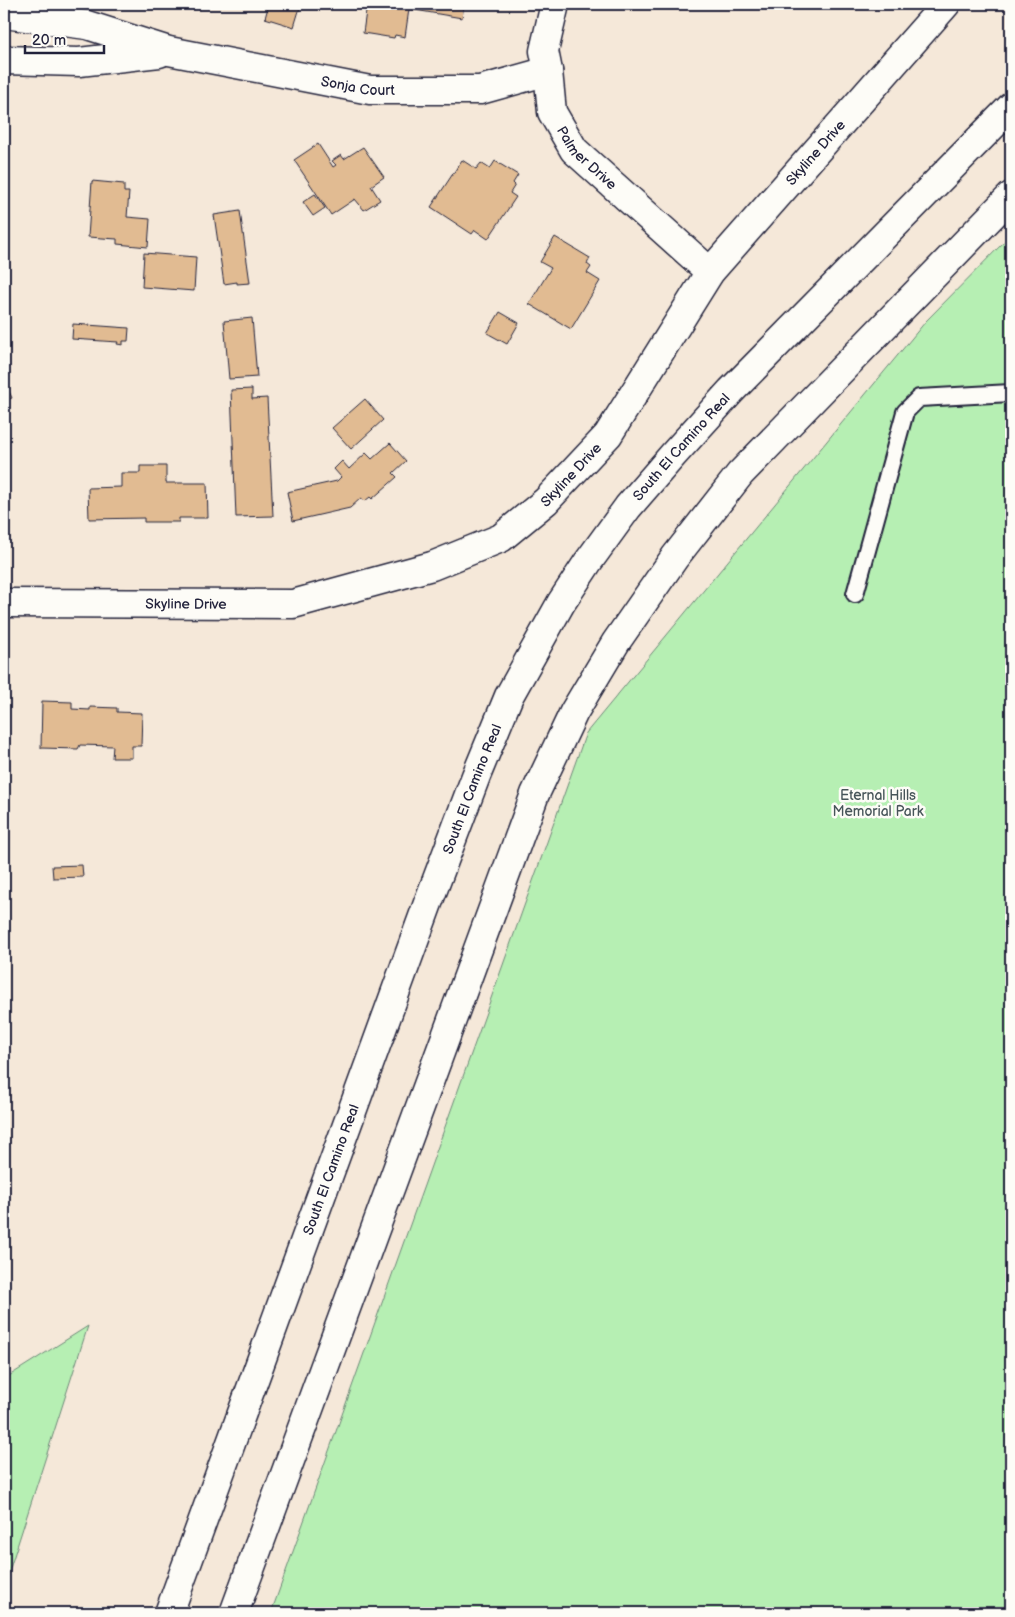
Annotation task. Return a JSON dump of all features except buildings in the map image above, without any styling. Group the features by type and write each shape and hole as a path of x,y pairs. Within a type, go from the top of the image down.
{"main road":[{"name":"Palmer Drive","path":"555,4 544,51 552,112 574,150 710,272"},
{"name":"Skyline Drive","path":"4,603 293,604 432,566 501,538 546,501 608,435 710,272 946,4"},
{"name":"Sonja Court","path":"4,14 87,25 169,51 370,90 480,90 548,71"},
{"name":"Sonja Court","path":"4,60 79,62 169,51"},
{"name":"South El Camino Real","path":"169,1613 435,885 509,696 561,603 628,507 731,391 1011,107"},
{"path":"234,1613 535,794 574,712 616,642 675,557 740,474 1011,196"}],"lane":[{"path":"855,594 904,412 918,398 1011,393"}],"green space":[{"name":"Eternal Hills Memorial Park","path":"1011,235 1011,1613 271,1613 586,733 926,321"},
{"path":"88,1326 4,1587 4,1379"}]}
